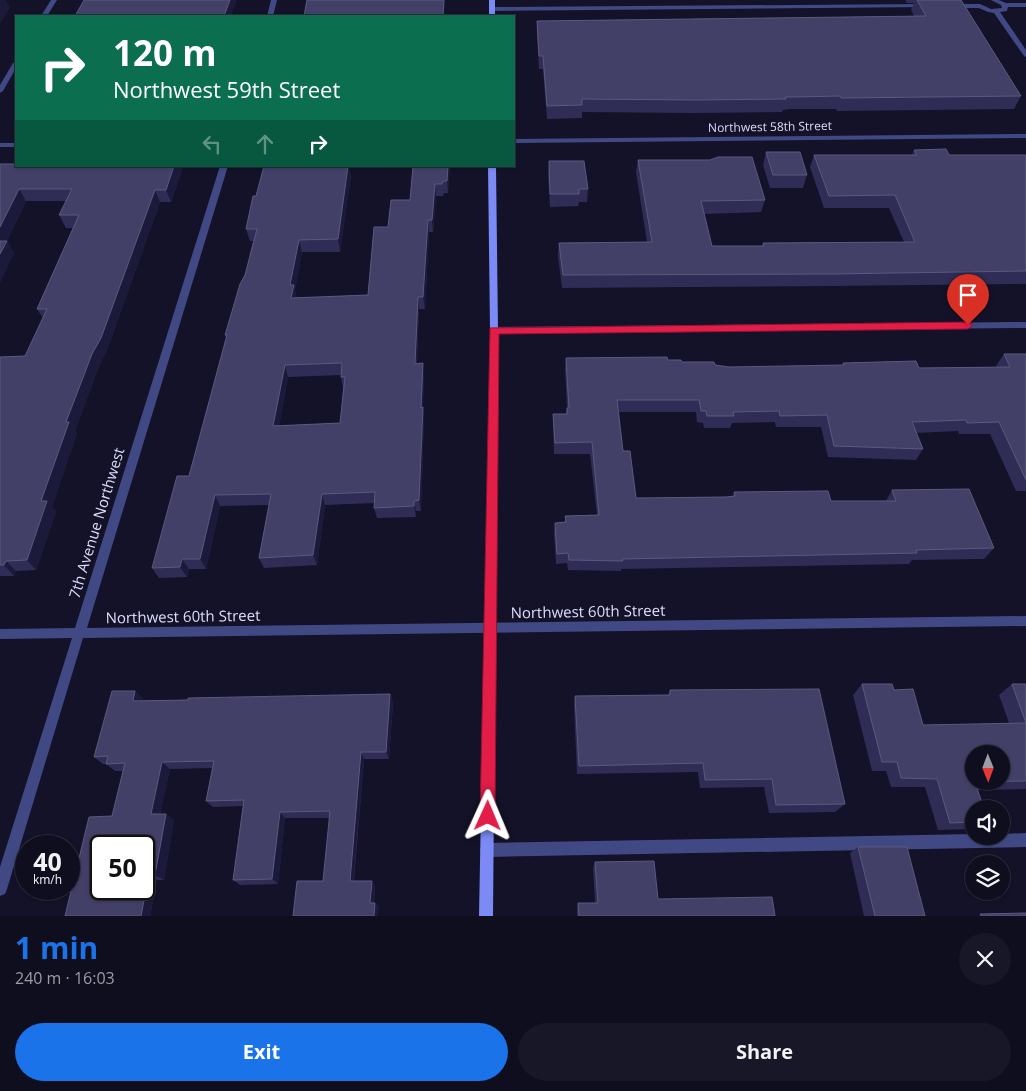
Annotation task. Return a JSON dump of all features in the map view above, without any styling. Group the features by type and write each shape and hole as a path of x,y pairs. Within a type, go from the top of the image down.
{"main road":[{"path":"492,0 492,13"},
{"path":"486,916 494,330 492,167"}],"street":[{"path":"45,15 54,0"},
{"path":"270,15 274,0"},
{"path":"994,0 1005,5 1026,5"},
{"path":"941,6 982,3 986,10 997,12 1005,10 1005,5"},
{"path":"492,13 931,6"},
{"path":"997,12 1026,55"},
{"path":"0,91 15,65"},
{"name":"Northwest 58th Street","path":"515,141 1026,136"},
{"path":"0,145 15,145"},
{"name":"7th Avenue Northwest","path":"0,889 224,167"},
{"path":"494,330 1026,325"},
{"name":"Northwest 60th Street","path":"0,634 1026,621"},
{"path":"487,850 1026,840"}],"building":[{"path":"84,0 230,0 224,15 76,15"},
{"path":"307,0 444,0 443,15 304,15"},
{"path":"917,0 961,0 1021,96 841,98 840,96 696,100 582,99 582,105 547,106 543,56 539,56 537,21 926,16"},
{"path":"946,149 949,155 1026,155 1026,271 563,275 559,243 652,242 638,160 710,160 718,157 752,157 765,200 701,201 712,246 764,246 763,243 915,242 895,195 829,196 814,155 917,155 914,150"},
{"path":"766,152 800,152 807,175 773,175"},
{"path":"549,161 584,161 588,189 579,189 579,194 550,194"},
{"path":"0,164 15,164 15,167 174,167 166,190 155,190 101,338 92,354 66,422 69,422 41,501 47,501 27,560 6,561 4,565 0,565 0,357 25,356 47,309 37,309 79,215 59,215 72,189 19,189 0,227"},
{"path":"264,167 348,167 338,239 299,240 290,285 294,285 291,298 368,295 374,227 388,227 391,200 410,200 413,167 448,167 447,181 443,181 442,184 435,184 432,220 428,220 423,297 418,297 415,364 423,363 419,500 414,501 414,506 374,508 375,492 322,494 313,555 259,558 271,494 215,495 200,559 182,559 180,567 152,568 177,476 189,476 227,335 225,335 240,284 245,275 257,229 246,229 253,196 256,196","holes":["342,363 341,377 345,377 340,423 273,426 285,365"]},
{"path":"0,241 7,241 0,254"},
{"path":"1004,354 1026,354 1026,480 999,422 967,423 966,420 912,422 923,449 834,446 827,415 780,416 779,411 733,412 734,416 707,416 706,411 701,411 699,400 617,400 623,451 630,451 636,498 726,497 735,496 734,492 828,491 831,501 896,501 892,490 969,489 994,548 916,550 917,553 622,559 623,561 569,560 568,553 557,554 555,523 566,522 565,516 599,515 592,442 555,443 553,414 567,414 567,408 569,408 566,358 667,357 668,360 714,362 715,365 729,367 844,365 843,363 916,361 919,368 1010,367"},
{"path":"862,684 892,684 894,690 913,689 923,725 1026,723 1026,781 1010,781 1010,745 965,745 965,790 978,790 981,800 965,800 965,822 950,823 937,779 901,778 897,762 882,762"},
{"path":"1012,684 1026,684 1026,723"},
{"path":"819,689 845,804 776,805 772,779 705,780 703,763 579,766 575,696 670,695 670,690"},
{"path":"112,691 135,691 133,701 188,700 188,698 390,694 386,752 361,752 350,881 372,881 370,903 375,903 374,916 293,916 297,881 323,881 330,811 280,812 272,879 233,880 244,800 206,801 214,761 162,762 151,814 166,814 155,875 155,835 90,835 90,900 144,900 141,916 65,916 69,900 80,900 80,854 89,817 112,816 125,763 106,764 108,756 94,757"},
{"path":"858,847 907,847 925,916 875,916"},
{"path":"654,861 658,899 772,897 775,916 579,916 578,903 598,903 595,862"},
{"path":"1026,913 1026,916 981,916 980,914"}],"route":[{"path":"488,816 494,330 968,325"}]}
